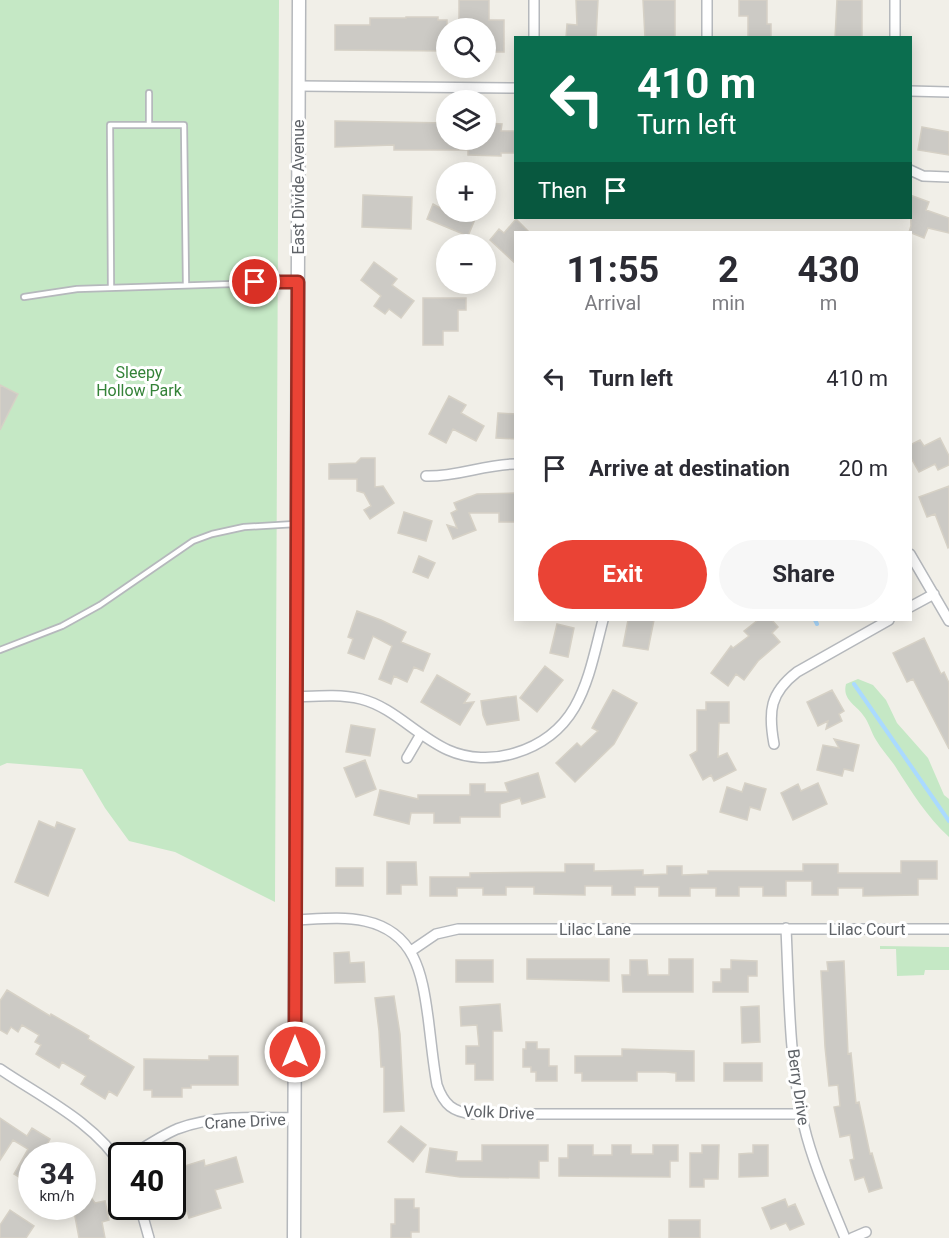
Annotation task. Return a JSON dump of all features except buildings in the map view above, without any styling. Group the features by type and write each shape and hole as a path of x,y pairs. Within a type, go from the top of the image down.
{"street":[{"name":"East Divide Avenue","path":"294,1238 299,0"},
{"path":"534,0 534,36"},
{"path":"707,0 707,36"},
{"path":"895,0 895,36"},
{"path":"299,86 514,88"},
{"path":"912,91 949,92"},
{"path":"912,171 923,176 949,177"},
{"path":"426,476 447,476 478,468 514,464"},
{"path":"912,557 949,621"},
{"path":"912,606 933,594"},
{"path":"297,697 340,696 363,699 384,709 445,749 476,757 510,755 535,746 565,722 579,700 588,677 603,621"},
{"path":"774,744 771,715 773,700 787,680 797,672 887,621"},
{"path":"407,758 421,734"},
{"name":"Volk Drive","path":"296,920 355,920 373,923 395,935 411,951 423,981 437,1085 441,1095 454,1110 473,1114 801,1114"},
{"name":"Lilac Lane","path":"411,951 436,934 458,929 786,928"},
{"name":"Lilac Court","path":"786,928 949,929"},
{"name":"Berry Drive","path":"786,928 794,1055 801,1114 816,1167 845,1238"},
{"path":"0,1069 83,1126 108,1150"},
{"name":"Crane Drive","path":"154,1142 175,1130 207,1121 236,1118 295,1118"},
{"path":"144,1220 149,1238"},
{"path":"852,1238 866,1232"}],"lane":[{"path":"149,93 149,125"},
{"path":"111,288 110,125 184,125 186,285"},
{"path":"24,297 77,289 298,282"},
{"path":"0,650 62,626 100,605 193,541 244,527 298,524"}],"green space":[{"name":"Sleepy Hollow Park","path":"0,0 279,0 275,902 175,852 129,841 105,808 82,769 7,763 0,766"},
{"path":"858,679 873,685 886,700 897,723 928,758 944,795 949,799 949,837 920,803 874,737 865,718 848,698 845,690 846,684"},
{"path":"880,946 949,947 949,970 925,970 924,975 897,976 896,949 880,949"}],"waterway":[{"path":"854,684 949,821"}],"route":[{"path":"255,282 298,282 295,1052"}]}
